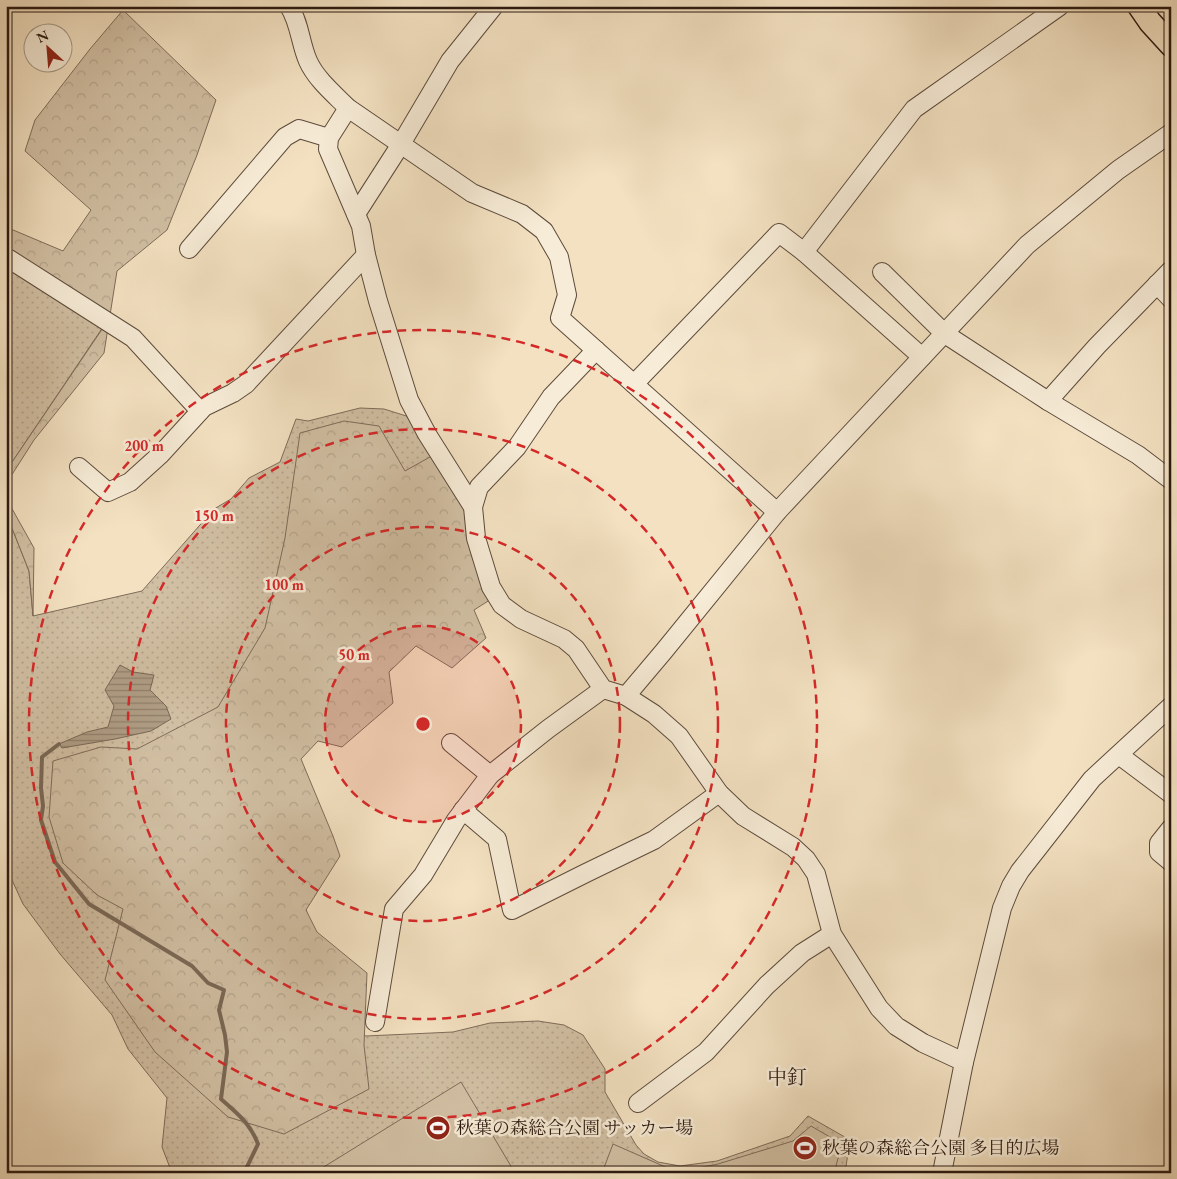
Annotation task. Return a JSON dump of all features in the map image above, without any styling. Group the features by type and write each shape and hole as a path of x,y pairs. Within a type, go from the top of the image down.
{"main road":[{"path":"1139,6 1160,34 1171,45"}],"street":[{"path":"289,6 295,16 308,61 331,91 348,108 472,192 522,214 544,231 559,257 566,295 560,318 777,512"},
{"path":"356,214 401,144 450,61 494,6"},
{"path":"804,252 914,109 1060,6"},
{"path":"348,108 329,138 328,149 361,226 366,255 378,301 409,400 427,434 473,507"},
{"path":"189,249 285,137 299,129 329,138"},
{"path":"626,696 777,512 1027,245 1118,170 1171,133"},
{"path":"634,384 779,233 804,252 922,357"},
{"path":"79,467 108,492 130,482 161,454 204,406 233,393 246,384 366,255"},
{"path":"6,256 133,338 200,411"},
{"path":"1048,401 1097,346 1171,270"},
{"path":"882,272 945,334 1048,401 1138,455 1171,480"},
{"path":"1158,284 1171,298"},
{"path":"596,350 551,397 517,447 479,487 473,507 476,538 490,586 502,605 521,620 564,639 576,649 603,689 626,696 654,714 679,736 719,793 743,816 793,847 806,859 816,874 832,934 879,1008 896,1026 923,1043 964,1062"},
{"path":"375,1022 394,909 423,875 463,810 490,775 603,689"},
{"path":"942,1173 964,1062 1002,908 1011,886 1020,871 1092,779 1171,706"},
{"path":"451,742 490,775"},
{"path":"1119,755 1171,794"},
{"path":"463,810 497,839 512,910 654,840 719,793"},
{"path":"1171,828 1158,843 1158,852 1171,862"},
{"path":"638,1103 706,1052 767,985 802,953 832,934"}],"green space":[{"path":"123,10 216,100 197,155 167,230 117,271 104,353 34,440 6,484 6,471 107,322 6,257 6,227 63,251 91,210 25,151 35,120"},
{"path":"6,257 107,321 6,471"},
{"path":"360,408 384,409 419,420 467,497 286,739 319,1015 366,1036 453,1032 490,1023 538,1021 564,1025 583,1035 605,1069 605,1092 636,1145 644,1154 658,1162 680,1166 717,1161 790,1136 808,1116 850,1140 845,1173 172,1173 162,1147 167,1098 128,1049 112,1015 60,954 23,904 6,867 6,513 29,571 33,616 142,591 214,509 231,499 249,478 280,462 296,419 308,421"},
{"path":"344,421 379,426 405,471 437,453 471,507 496,596 474,610 486,638 452,668 416,646 389,672 393,703 342,747 318,741 301,759 340,856 306,910 317,932 367,973 364,1045 369,1089 284,1134 228,1117 155,1052 105,980 123,909 97,895 63,863 49,817 53,761 101,747 137,749 218,707 265,628 285,538 300,433"},
{"path":"6,498 34,548 33,616 29,571 6,513"},
{"name":"秋葉の森総合公園 サッカー場","path":"461,1082 515,1173 314,1173"},
{"name":"秋葉の森総合公園 多目的広場","path":"811,1126 842,1144 834,1173 602,1173 613,1144 670,1169 693,1169 718,1164 793,1141"}],"shaded area":[{"path":"120,665 133,672 154,675 150,690 166,706 171,719 151,731 62,748 59,744 87,732 108,727 114,706 105,690"}],"waterway":[{"path":"59,744 42,757 41,788 43,806 41,820 55,862 89,904 192,966 208,983 224,990 219,1010 227,1052 221,1099 247,1124 258,1144 244,1173"}],"place":[{"name":"秋葉の森総合公園 サッカー場","path":"438,1128"},
{"name":"秋葉の森総合公園 多目的広場","path":"805,1148"}],"district":[{"name":"中釘","path":"787,1077"}]}
